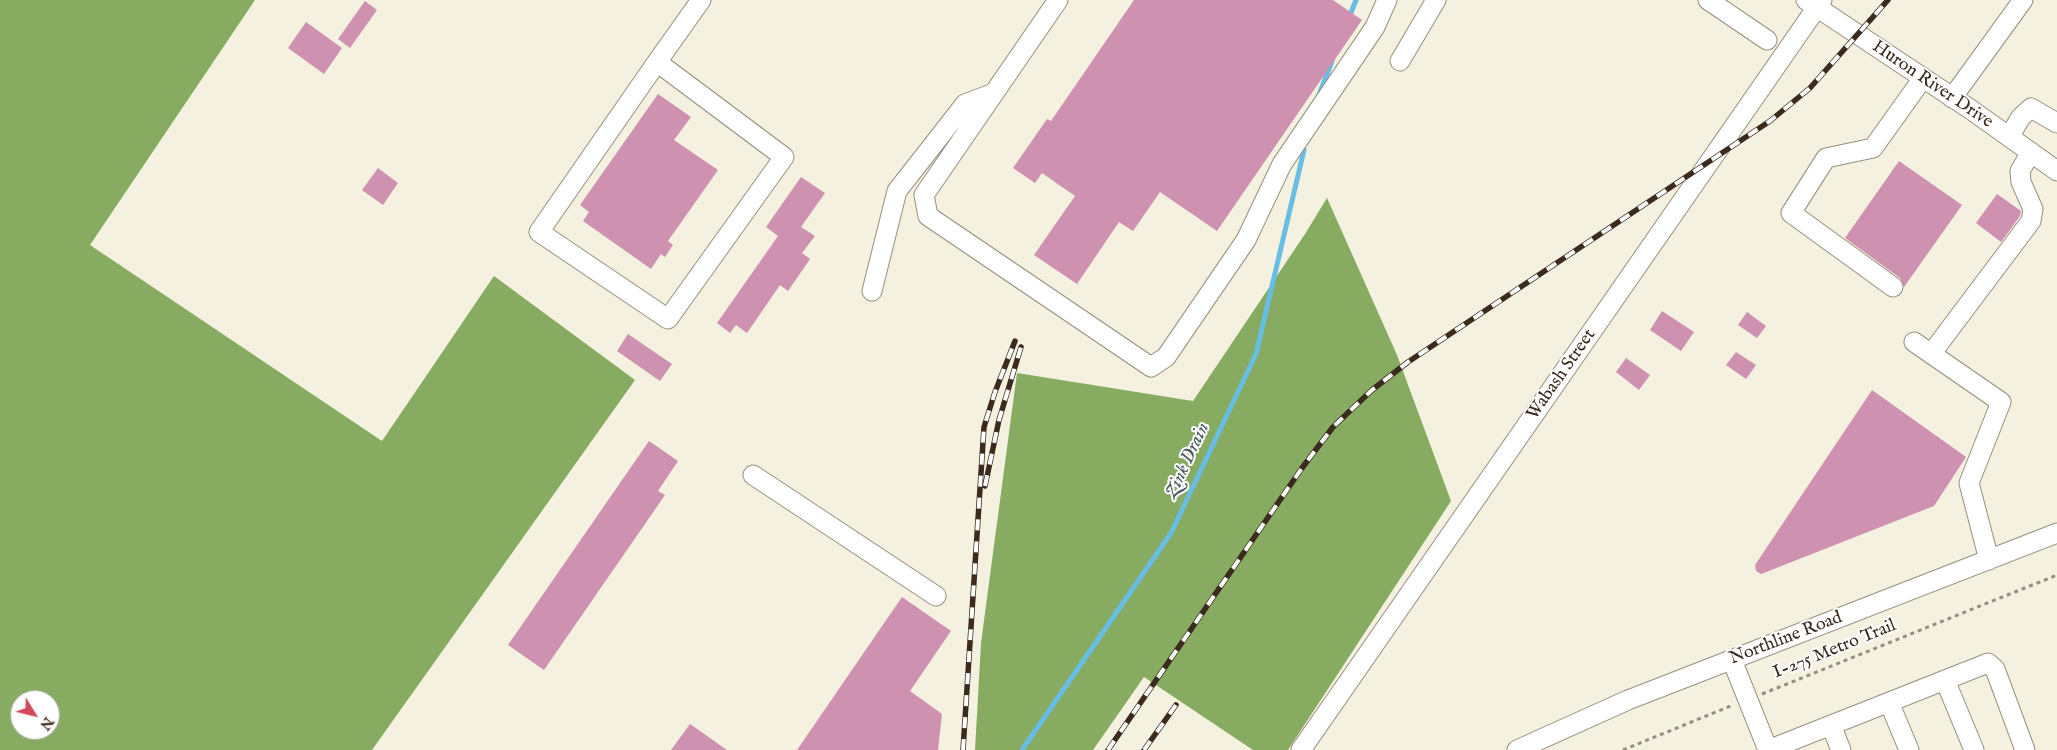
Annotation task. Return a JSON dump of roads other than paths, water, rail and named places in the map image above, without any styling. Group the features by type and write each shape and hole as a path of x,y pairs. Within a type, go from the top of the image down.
{"street":[{"path":"657,62 784,157 668,319 539,232 700,0"},
{"path":"1058,0 924,195 928,216 1151,367 1166,357 1246,240 1282,164 1375,27 1387,0"},
{"path":"1400,61 1436,0"},
{"path":"1708,0 1767,40"},
{"path":"1952,98 2023,0"},
{"name":"Huron River Drive","path":"1815,3 2057,170"},
{"name":"Wabash Street","path":"1301,750 1815,3"},
{"path":"1893,287 1791,213 1826,158 1873,148 1923,78"},
{"path":"872,291 897,191 965,104 994,93"},
{"path":"2009,137 2021,117 2031,108 2057,123"},
{"path":"1931,354 2031,221 2033,209 2021,182 2020,172 2031,152"},
{"path":"1914,342 2001,402 1969,483 1989,560"},
{"path":"753,475 936,596"},
{"name":"Northline Road","path":"1517,750 1582,719 2057,533"},
{"path":"1732,660 1768,750 1988,663 1995,669 2025,750"},
{"path":"1945,680 1974,750"},
{"path":"1889,702 1909,750"},
{"path":"1831,725 1841,750"}],"waterway":[{"name":"Zink Drain","path":"1349,18 1356,0"},
{"name":"Zink Drain","path":"1319,95 1332,61"},
{"name":"Zink Drain","path":"1022,750 1171,533 1256,354 1304,150"}],"railway":[{"path":"1108,750 1302,468 1333,427 1372,390 1408,362 1770,121 1810,88 1888,0"},
{"path":"963,750 984,427 995,392 1015,341"},
{"path":"985,486 999,420 1021,347"},
{"path":"1144,750 1176,705"}]}
